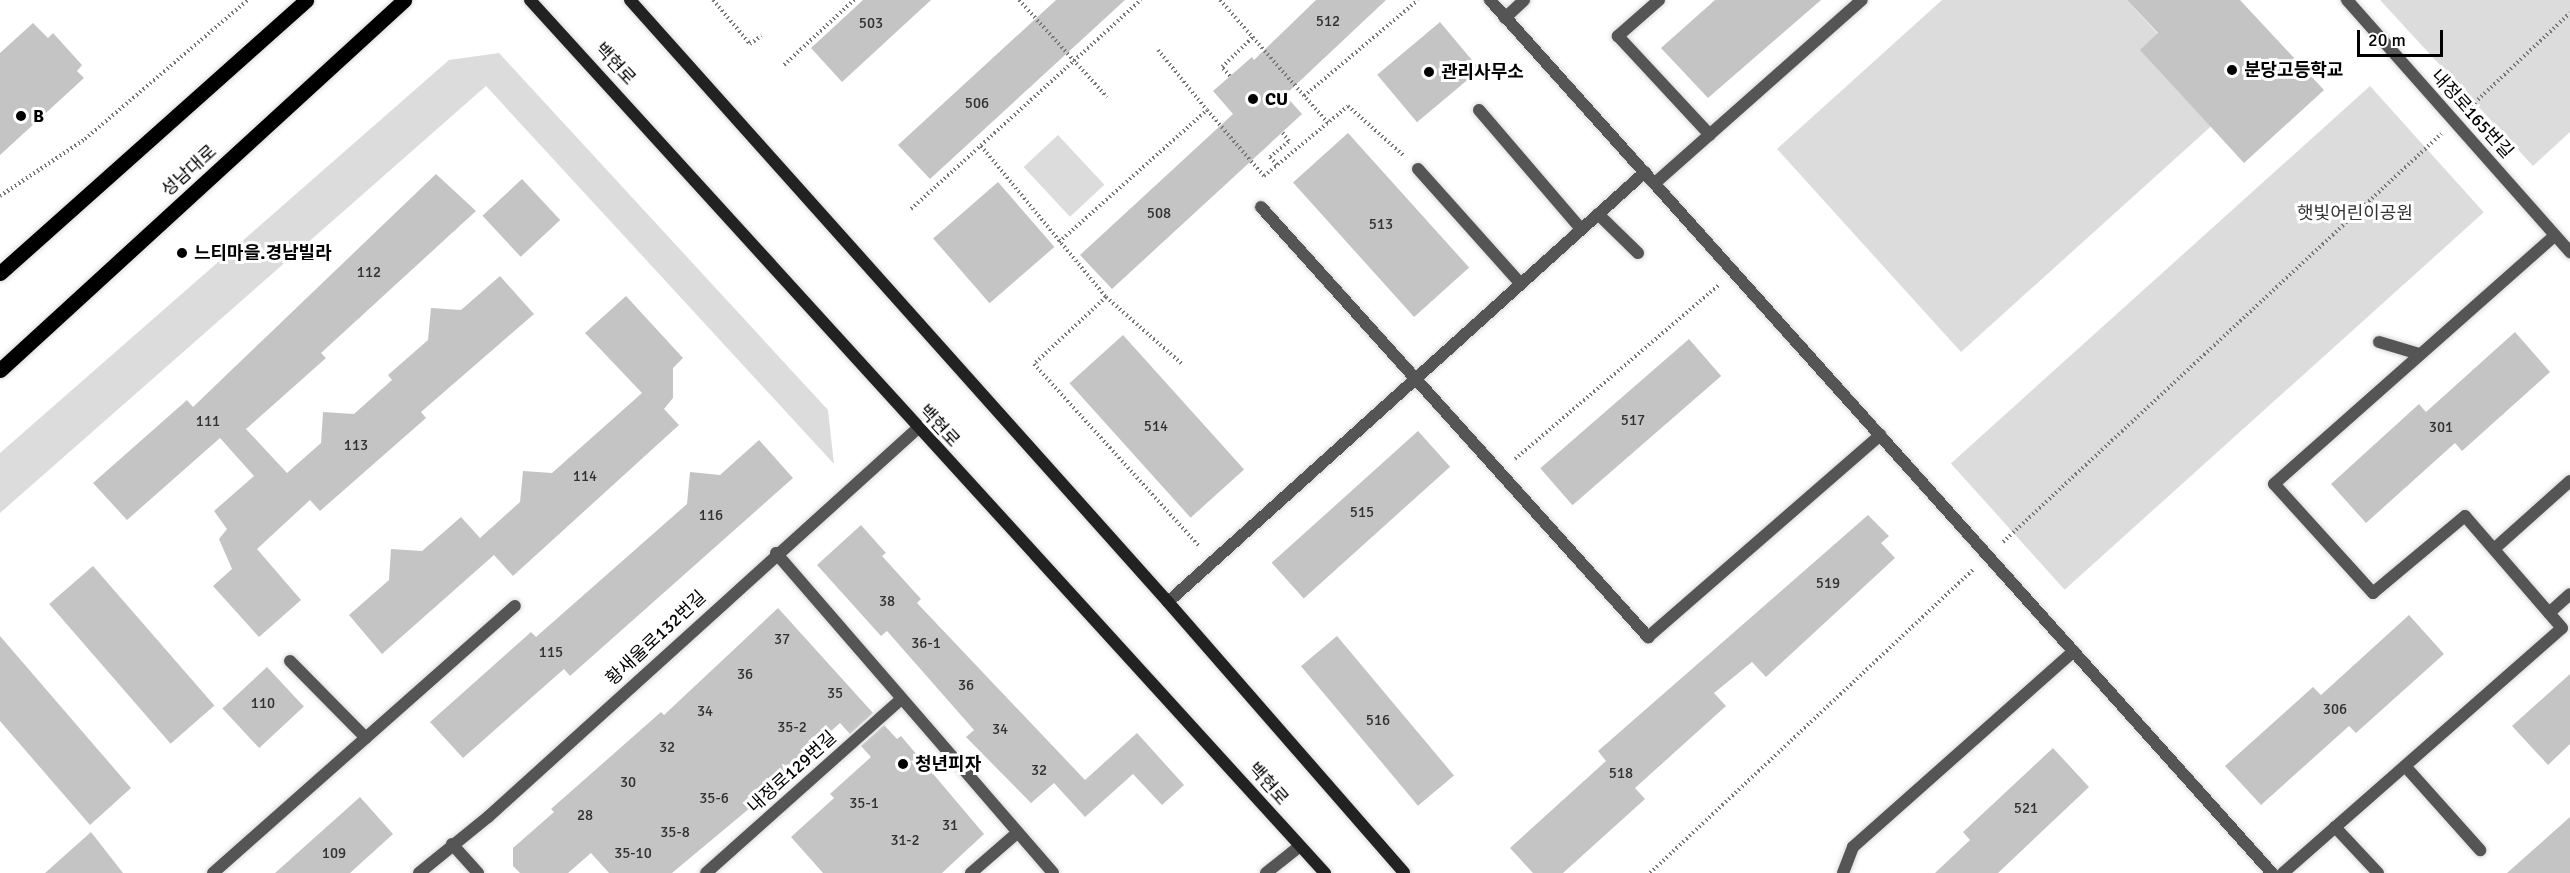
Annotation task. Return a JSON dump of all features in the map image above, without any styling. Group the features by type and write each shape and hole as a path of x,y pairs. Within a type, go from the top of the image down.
{"main road":[{"path":"0,273 306,0"},
{"name":"성남대로","path":"0,370 404,0"},
{"name":"백현로","path":"530,0 619,94 917,429 1122,647 1325,873"},
{"path":"630,0 1168,602 1404,873"}],"street":[{"path":"1490,0 2272,873"},
{"path":"1505,18 1524,0"},
{"path":"1659,0 1618,36 1710,135"},
{"path":"1655,183 1862,0"},
{"name":"내정로165번길","path":"2347,0 2570,252"},
{"path":"1479,110 1581,229"},
{"path":"1418,169 1521,284"},
{"path":"1168,602 1207,570 1211,559 1645,172"},
{"path":"1261,207 1417,377 1648,637 1880,435"},
{"path":"1599,214 1638,253"},
{"path":"2283,873 2562,628 2465,516 2373,593 2274,484 2555,235"},
{"path":"2379,342 2419,354"},
{"name":"황새울로132번길","path":"419,873 452,843 488,817 776,553 917,429"},
{"path":"2494,549 2570,481"},
{"path":"776,553 1053,873"},
{"path":"2549,613 2570,594"},
{"path":"213,873 515,606"},
{"path":"1843,873 1853,847 2074,651"},
{"path":"290,661 366,738"},
{"name":"내정로129번길","path":"706,873 901,699"},
{"path":"2405,766 2480,850"},
{"path":"2335,827 2378,873"},
{"path":"971,873 1017,832"},
{"path":"452,843 478,873"},
{"path":"1266,873 1300,846"}],"path":[{"path":"0,196 85,139 248,0"},
{"path":"713,0 750,44 761,36"},
{"path":"784,65 854,0"},
{"path":"1019,0 1107,97"},
{"path":"911,208 1141,0"},
{"path":"1220,0 1328,123"},
{"path":"1304,96 1418,0"},
{"path":"1650,873 2570,13"},
{"path":"1230,76 1222,67 1253,37"},
{"path":"1158,50 1264,176 1348,106 1418,169"},
{"path":"1059,242 1207,110"},
{"path":"1277,165 1270,157 1289,141 1282,132"},
{"path":"981,146 1106,297 1182,364"},
{"path":"1501,472 1734,272"},
{"path":"1106,297 1034,364 1211,559"}],"green space":[{"path":"1942,0 2127,0 2228,111 1961,352 1777,149"},
{"path":"2380,0 2570,0 2570,132 2533,166"},
{"path":"499,53 828,410 834,464 486,86 0,513 0,453 449,60"},
{"name":"햇빛어린이공원","path":"2370,86 2484,212 2065,590 1951,463"},
{"path":"1058,135 1104,185 1070,217 1024,167"}],"building":[{"path":"863,0 931,0 842,82 811,48"},
{"path":"1056,0 1125,0 930,179 898,145"},
{"path":"1316,0 1386,0 1285,95 1302,114 1112,289 1080,255 1233,114 1213,91 1252,57 1254,60"},
{"path":"1715,0 1821,0 1708,98 1661,48"},
{"name":"분당고등학교","path":"2127,0 2240,0 2324,90 2244,163 2140,50 2158,33"},
{"name":"관리사무소","path":"1440,22 1480,69 1417,122 1377,75"},
{"name":"B","path":"33,23 48,38 53,33 82,65 77,71 84,78 0,155 0,53"},
{"path":"1348,133 1469,268 1414,317 1293,183"},
{"path":"436,174 476,211 321,353 326,358 246,429 287,473 321,443 323,412 354,414 392,380 388,375 428,340 431,308 461,310 500,276 534,314 421,412 426,418 320,511 310,500 257,549 301,600 259,637 213,586 232,569 219,539 227,529 214,511 254,476 220,438 127,520 93,483 187,400 193,407"},
{"path":"522,179 560,220 521,257 483,216"},
{"path":"998,182 1054,247 990,303 933,238"},
{"path":"626,296 683,358 673,368 673,398 664,409 679,425 513,576 494,555 382,654 349,615 389,580 391,549 422,551 461,517 480,538 520,502 523,471 552,473 642,393 585,333"},
{"path":"2515,332 2550,372 2462,451 2455,443 2366,523 2331,484 2419,404 2426,412"},
{"path":"1123,335 1244,470 1191,518 1069,383"},
{"path":"1689,339 1721,376 1572,505 1540,468"},
{"path":"1418,431 1450,467 1304,598 1272,563"},
{"path":"759,440 793,478 570,676 564,669 463,758 430,722 531,632 536,637 687,504 690,472 720,475"},
{"path":"1868,515 1889,536 1881,543 1895,558 1766,677 1752,662 1714,693 1726,706 1635,788 1645,799 1563,873 1533,873 1510,848 1606,761 1598,751"},
{"path":"861,525 886,553 882,556 921,599 917,603 1085,780 1137,733 1184,785 1162,805 1133,774 1085,817 1054,783 1031,803 966,737 974,730 887,631 881,636 817,565"},
{"path":"93,566 214,706 171,744 49,604"},
{"path":"778,608 873,713 850,734 840,723 783,774 787,777 672,873 609,873 591,853 568,873 520,873 513,866 513,848 554,812 551,809 661,712 664,715"},
{"path":"2409,615 2444,654 2356,733 2349,726 2261,805 2225,766 2313,687 2321,695"},
{"path":"0,636 131,788 90,825 0,721"},
{"path":"1337,636 1454,775 1418,806 1301,666"},
{"path":"267,667 304,706 259,748 222,709"},
{"path":"2570,674 2570,744 2548,765 2512,726"},
{"path":"884,725 897,739 901,736 984,834 942,873 823,873 791,837 834,798 830,794 871,757 861,746"},
{"path":"2053,748 2089,787 1998,873 1935,873 1970,840 1963,832"},
{"path":"360,797 393,834 350,873 275,873"},
{"path":"2570,817 2570,873 2507,873"},
{"path":"91,832 123,873 45,873"}],"place":[{"name":"분당고등학교","path":"2232,70"},
{"name":"관리사무소","path":"1429,72"},
{"name":"CU","path":"1253,99"},
{"name":"B","path":"21,116"},
{"name":"느티마을.경남빌라","path":"182,253"},
{"name":"청년피자","path":"903,764"}]}
